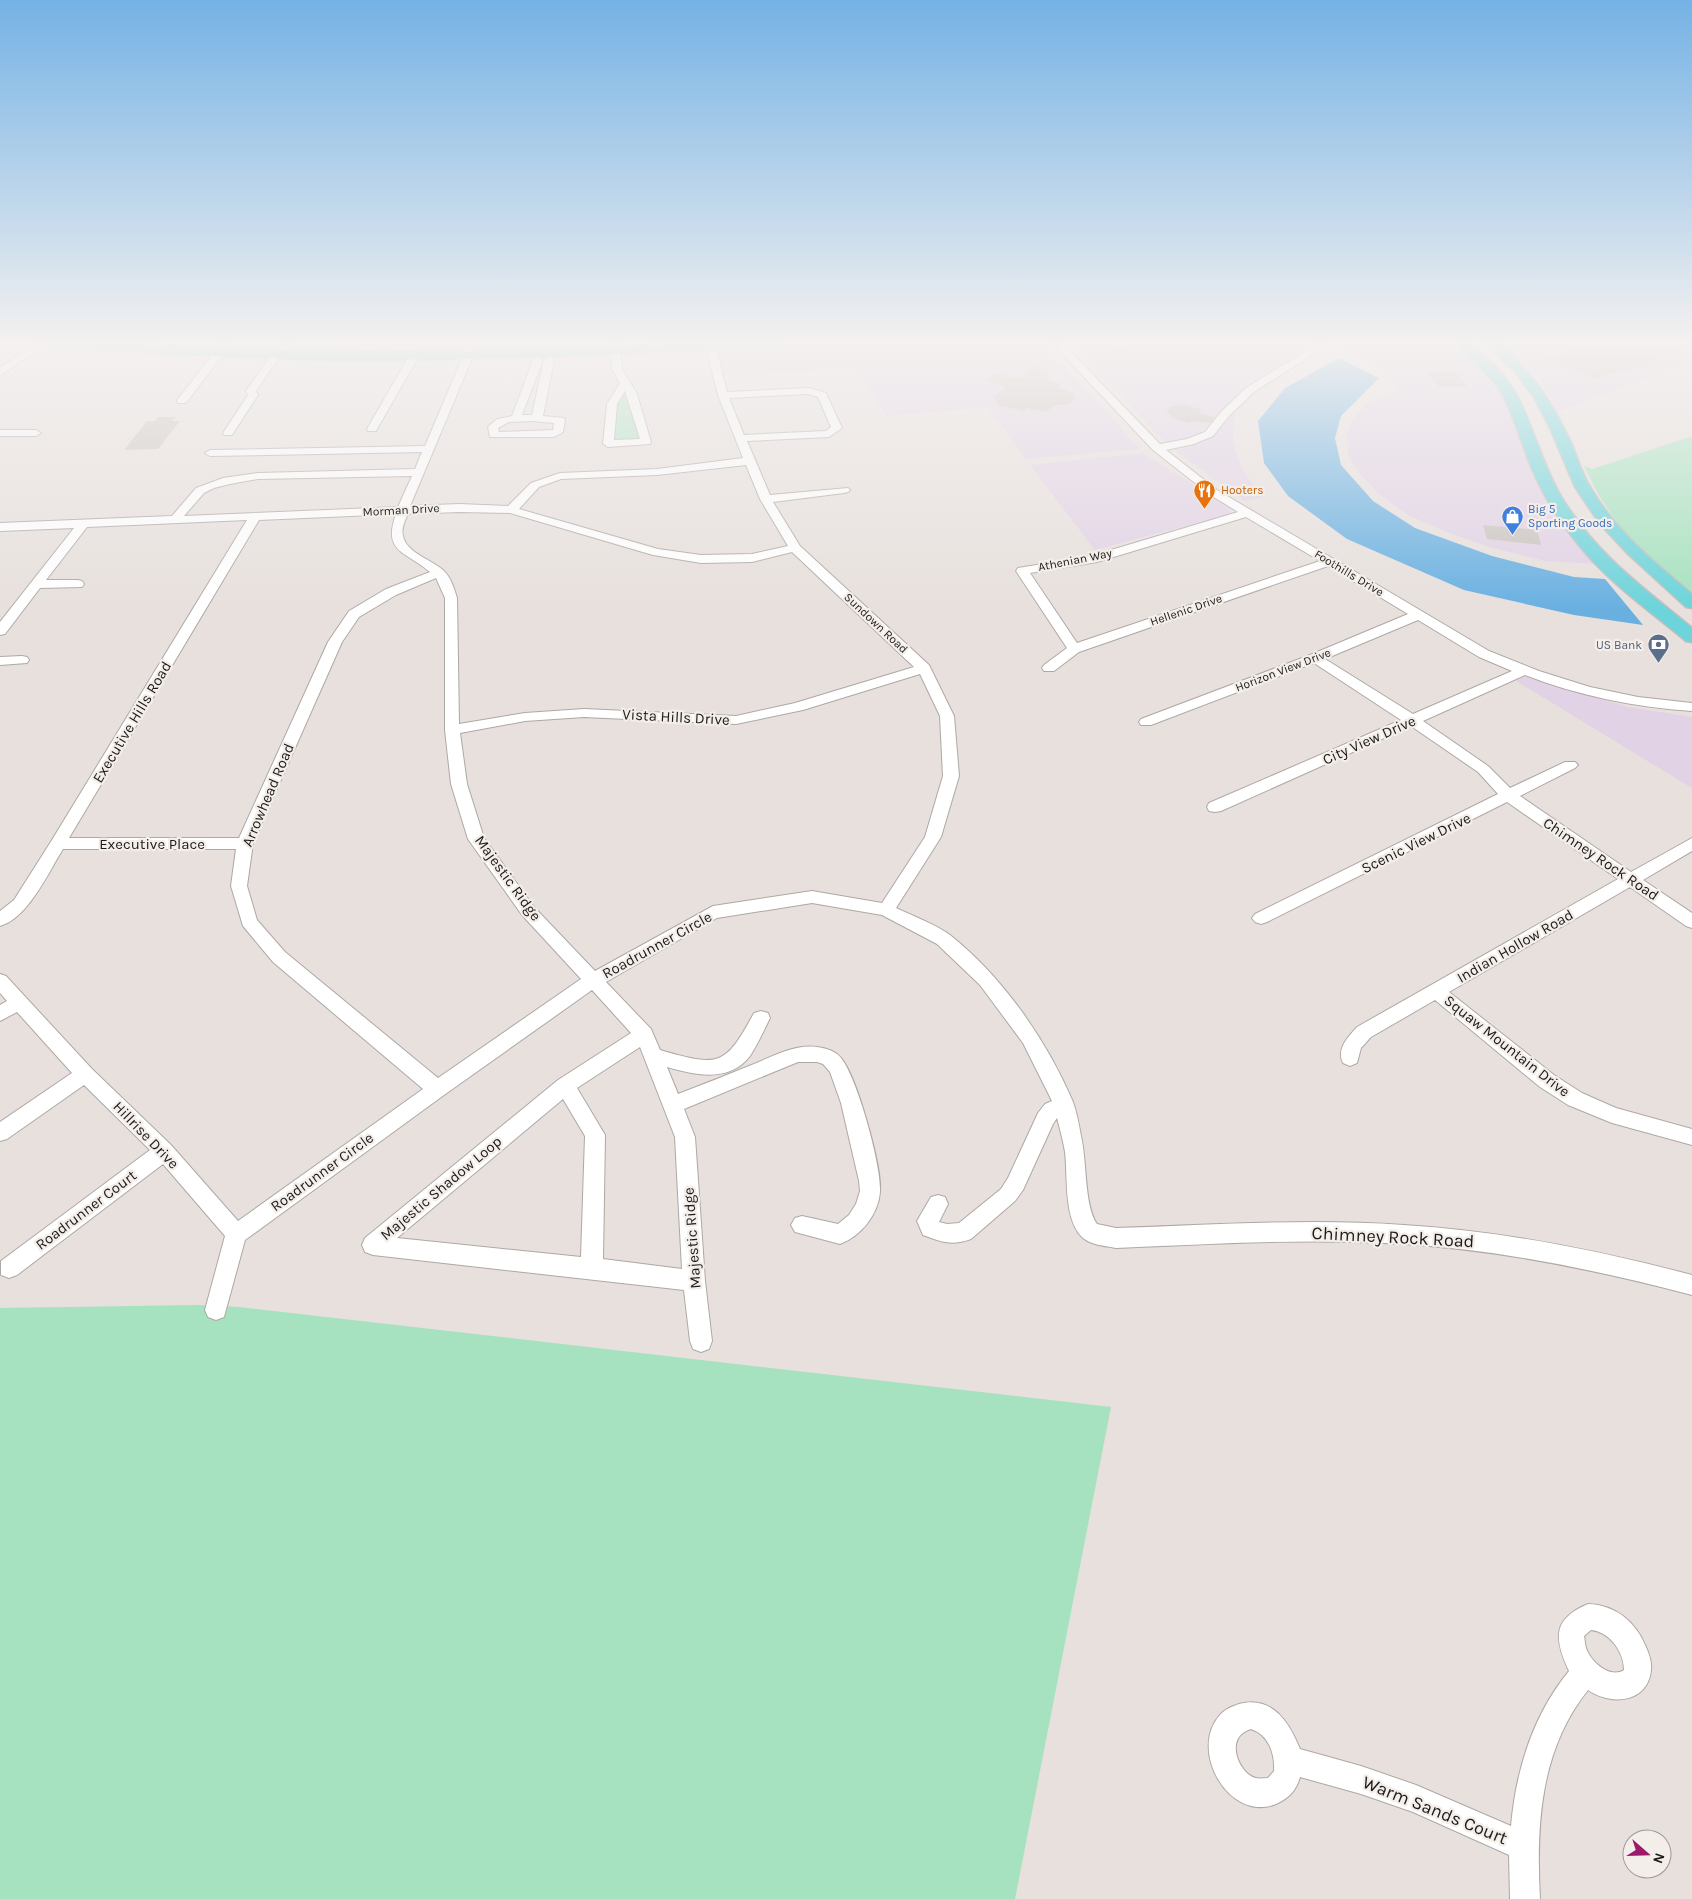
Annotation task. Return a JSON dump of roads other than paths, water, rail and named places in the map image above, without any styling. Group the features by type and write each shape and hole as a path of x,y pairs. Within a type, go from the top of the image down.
{"main road":[{"path":"1525,433 1541,473 1572,525 1597,554 1653,607 1687,632"},
{"path":"1558,433 1584,490 1608,526 1692,603"},
{"path":"1536,460 1572,463"}],"street":[{"path":"0,433 36,433"},
{"name":"Majestic Ridge","path":"436,433 403,510 396,535 400,547 429,563 449,585 451,598 452,730 459,784 476,839 528,911 644,1034 685,1137 694,1281 701,1342"},
{"path":"494,433 557,433"},
{"path":"609,433 608,444 646,442 643,433"},
{"name":"Sundown Road","path":"738,433 766,499 795,548 924,668 948,716 951,776 933,838 886,910"},
{"path":"740,438 831,433"},
{"name":"Foothills Drive","path":"1142,433 1157,448 1213,492 1484,654 1522,671 1592,693 1672,706 1692,707"},
{"path":"1157,448 1190,442 1210,433"},
{"path":"210,453 429,449"},
{"path":"511,510 535,485 560,476 657,472 750,461"},
{"path":"175,520 203,488 240,479 258,476 419,472"},
{"path":"766,499 844,490"},
{"name":"Morman Drive","path":"0,527 460,508 511,510 657,552 701,560 752,558 795,548"},
{"path":"101,523 108,510"},
{"name":"Athenian Way","path":"1074,648 1022,571 1092,560 1247,513"},
{"name":"Executive Hills Road","path":"0,920 20,904 58,844 255,517"},
{"path":"0,630 83,524"},
{"name":"Hellenic Drive","path":"1049,668 1074,648 1329,562"},
{"name":"Arrowhead Road","path":"437,1089 279,957 249,922 239,886 245,843 335,642 354,614 391,592 439,573"},
{"path":"35,584 78,584"},
{"name":"Horizon View Drive","path":"1146,722 1315,658 1418,615"},
{"name":"Chimney Rock Road","path":"1315,658 1483,769 1510,797 1692,922"},
{"path":"0,661 22,660"},
{"name":"Vista Hills Drive","path":"452,730 525,717 584,713 736,720 798,707 924,668"},
{"name":"City View Drive","path":"1215,807 1413,721 1522,671"},
{"name":"Scenic View Drive","path":"1261,918 1510,797 1570,765"},
{"name":"Executive Place","path":"58,844 245,843"},
{"name":"Indian Hollow Road","path":"1350,1058 1352,1045 1359,1035 1692,844"},
{"name":"Roadrunner Circle","path":"236,1234 437,1089 592,981 713,912 812,897 886,910 943,939 986,980 1030,1038 1064,1104 1075,1151 1081,1214 1090,1231"},
{"name":"Hillrise Drive","path":"0,981 84,1074 164,1151 236,1234"},
{"name":"Squaw Mountain Drive","path":"1436,990 1547,1081 1575,1099 1618,1118 1692,1137"},
{"path":"0,1014 19,1002"},
{"path":"653,1056 703,1068 717,1067 741,1053 761,1018"},
{"path":"644,1034 564,1086 595,1135 592,1268 694,1281"},
{"path":"672,1105 798,1054 817,1054 834,1061 841,1070 855,1114 870,1190 868,1202 860,1218 849,1229 840,1234 802,1225"},
{"path":"0,1133 84,1074"},
{"name":"Majestic Shadow Loop","path":"564,1086 373,1245 592,1268"},
{"path":"938,1204 929,1216 928,1225 930,1228 947,1234 964,1232 1014,1188 1045,1119 1052,1110 1064,1104"},
{"name":"Roadrunner Court","path":"9,1268 164,1151"},
{"name":"Chimney Rock Road","path":"1090,1231 1102,1237 1116,1238 1331,1232 1418,1235 1540,1250 1625,1268 1692,1285"},
{"path":"216,1310 236,1234"},
{"path":"1525,1899 1523,1846 1529,1792 1543,1739 1565,1696 1586,1671"},
{"name":"Warm Sands Court","path":"1289,1760 1361,1780 1416,1799 1523,1846"}],"water":[{"path":"1260,433 1336,433 1335,438 1341,465 1373,501 1415,528 1492,556 1574,577 1605,579 1643,625 1574,615 1464,590 1347,539 1288,496 1264,463"}],"place":[{"name":"Hooters","path":"1205,509"},
{"name":"Big 5 Sporting Goods","path":"1512,535"},
{"name":"US Bank","path":"1658,664"}]}
